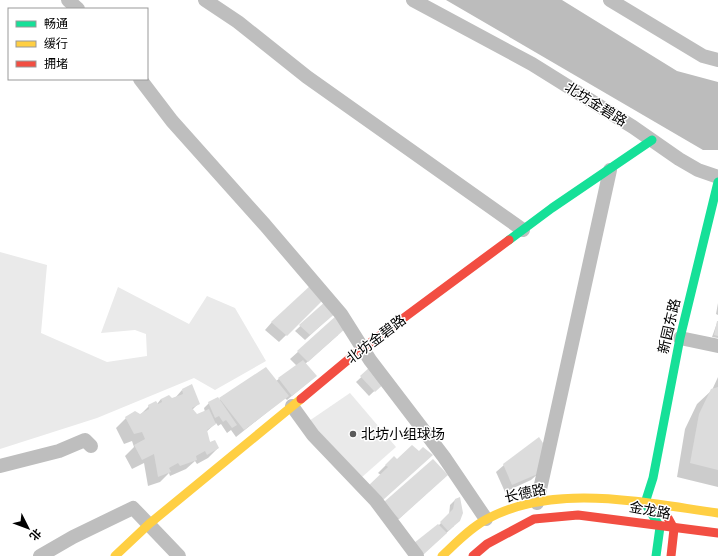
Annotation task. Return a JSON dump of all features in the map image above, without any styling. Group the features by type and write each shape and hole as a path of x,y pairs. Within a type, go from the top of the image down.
{"street":[{"path":"68,0 77,8"},
{"path":"205,0 238,22 308,77 523,230"},
{"name":"北坊金碧路","path":"413,0 532,64 698,170 718,177"},
{"path":"610,0 703,56 718,60"},
{"path":"141,80 172,122 260,219 341,314 364,348 370,360 444,457 486,519"},
{"name":"北坊金碧路","path":"115,556 149,524 364,348 523,230 652,140"},
{"path":"537,503 610,170"},
{"name":"新园东路","path":"645,503 653,478 680,338 718,182"},
{"path":"680,338 718,346"},
{"path":"292,406 313,435 376,501 417,556"},
{"path":"0,466 53,453 85,440 90,446"},
{"name":"新园东路","path":"653,478 661,506 674,529"},
{"name":"长德路","path":"442,556 486,519 511,508 537,503 581,498"},
{"name":"金龙路","path":"581,498 645,503 718,513"},
{"path":"645,503 660,527 656,556"},
{"path":"40,556 73,537 133,508 179,556"},
{"name":"长德路","path":"473,556 487,544 534,519 578,515"},
{"name":"金龙路","path":"578,515 620,519 674,529 718,533"},
{"path":"671,556 674,529"}],"shaded area":[{"path":"446,0 562,0 677,71 718,82 718,150 703,150"},
{"path":"0,252 47,265 41,333 107,362 147,356 146,334 135,330 101,333 118,287 189,324 207,296 235,308 266,361 215,390 194,378 97,418 0,449"},
{"name":"北坊小组球场","path":"350,393 396,447 362,477 309,421"}],"building":[{"path":"311,285 324,299 287,336 271,322"},
{"path":"326,301 337,312 310,335 299,325"},
{"path":"337,315 346,328 308,362 297,351"},
{"path":"718,321 718,336 714,335"},
{"path":"303,360 317,376 292,396 278,378"},
{"path":"371,366 386,382 375,392 360,376"},
{"path":"266,367 289,396 244,430 219,398"},
{"path":"192,384 200,404 192,408 197,414 209,409 216,424 207,430 210,442 215,440 219,448 207,455 205,451 196,456 197,460 180,466 178,463 169,468 171,472 158,477 154,454 142,460 134,445 145,439 142,432 134,434 125,417 135,411 140,414 149,409 148,405 156,401 158,404 162,402 161,399 169,395 172,398 183,394 182,389"},
{"path":"718,387 718,470 690,463 699,414 711,389"},
{"path":"218,397 237,425 232,428 226,420 223,422 219,416 215,418 208,402"},
{"path":"539,437 545,446 540,473 512,485 503,464"},
{"path":"412,445 419,451 423,447 433,455 383,500 368,486 388,467 385,465 394,456 397,459"},
{"path":"433,459 448,475 399,519 384,502"},
{"path":"460,497 463,513 460,521 448,531 440,522 453,509 455,499"},
{"path":"438,524 447,533 424,554 414,543"}],"traffic: fast":[{"path":"509,240 552,208 652,140"},
{"path":"656,556 660,527 645,503 653,478 680,338 718,182"}],"traffic: slow":[{"path":"115,556 149,524 301,399"},
{"path":"442,556 469,531 487,519 514,508 542,501 571,498 601,498 718,513"}],"traffic: jam":[{"path":"301,399 355,354 509,240"},
{"path":"473,556 487,544 534,519 578,515 718,533"},
{"path":"668,518 674,529 671,556"}],"place":[{"name":"北坊小组球场","path":"353,434"}]}
